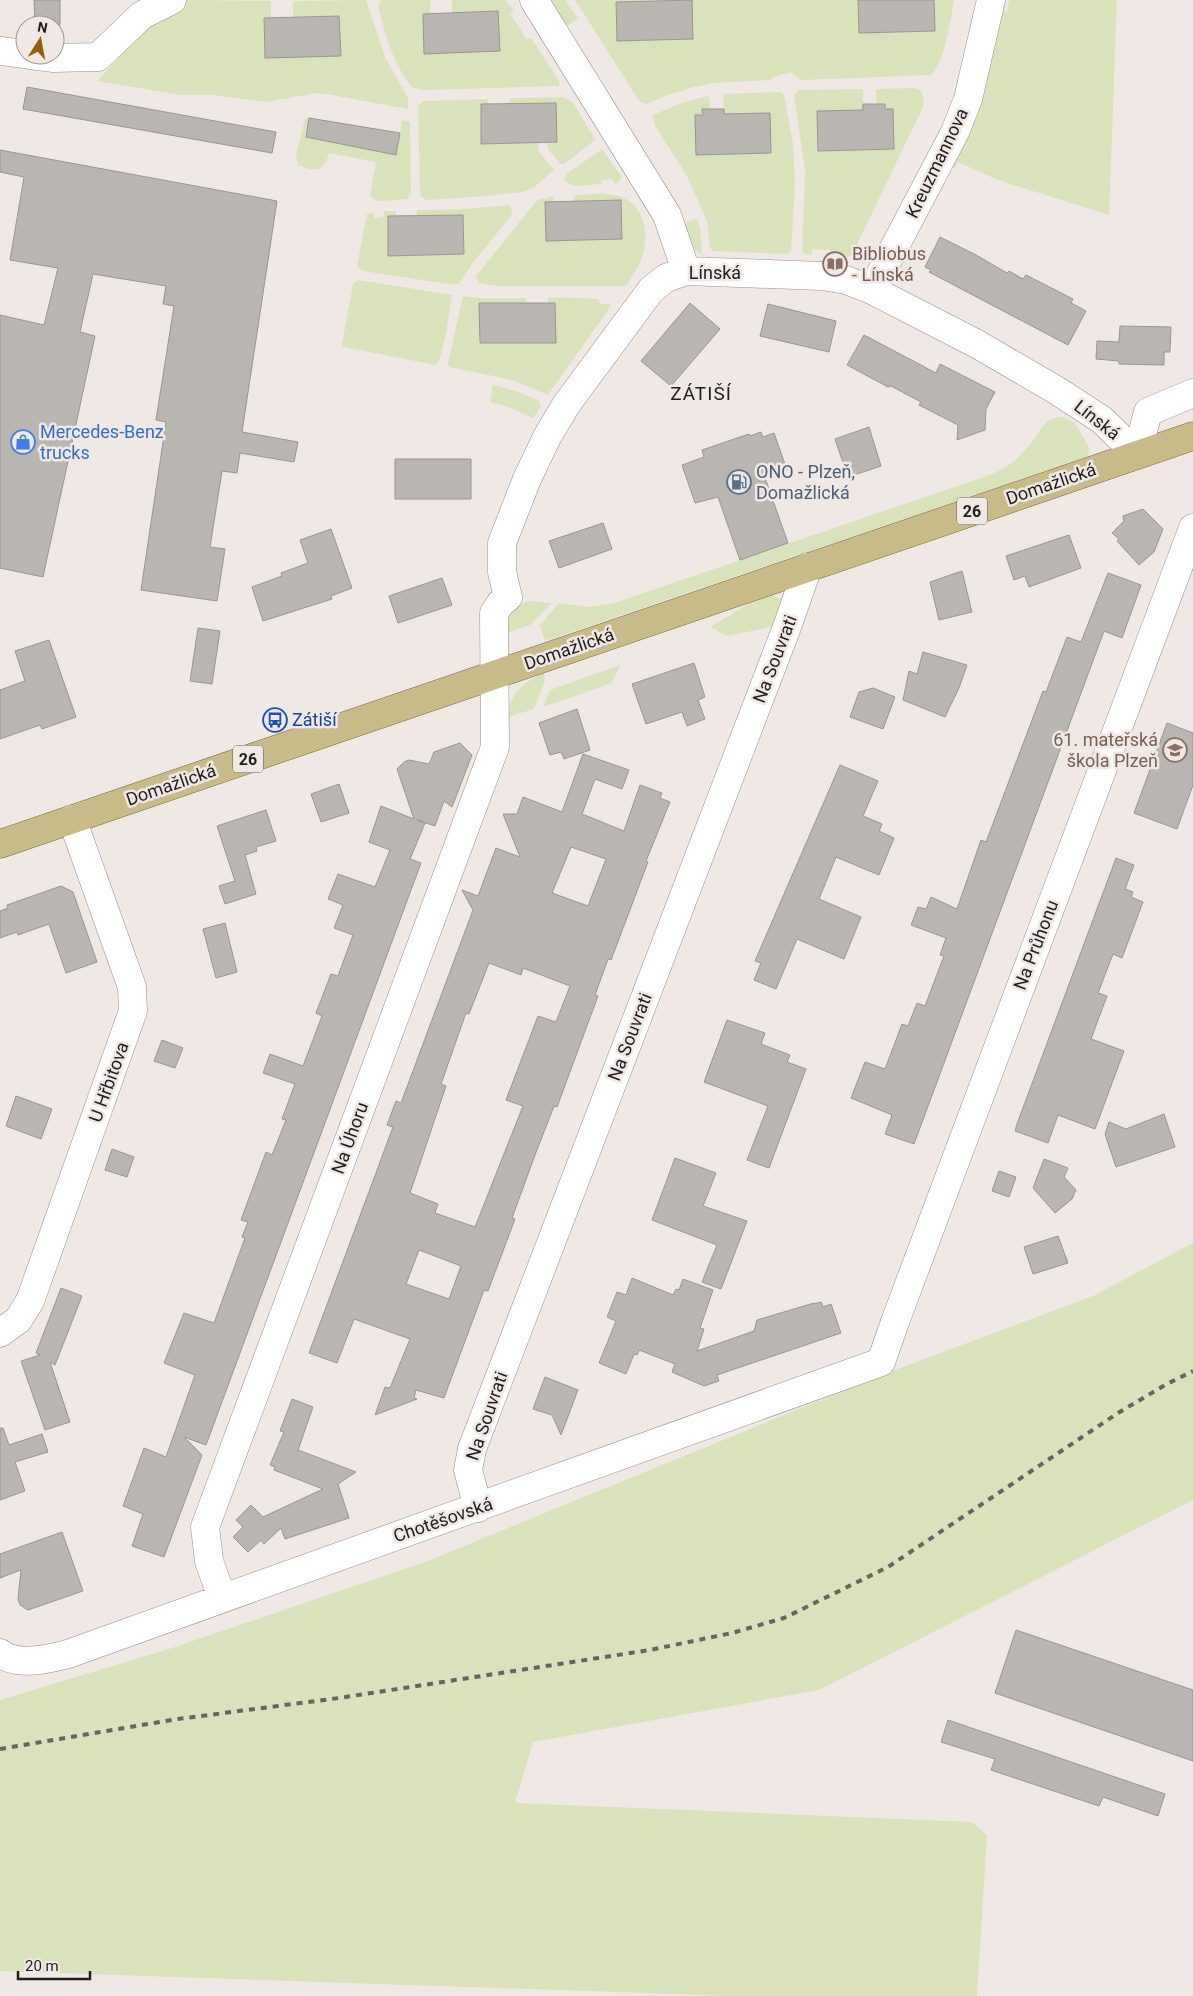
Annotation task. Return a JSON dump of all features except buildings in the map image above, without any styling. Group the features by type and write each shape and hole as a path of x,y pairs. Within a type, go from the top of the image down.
{"main road":[{"name":"Domažlická","path":"0,844 1193,436"}],"street":[{"path":"65,58 98,57 142,15 172,0"},
{"path":"534,0 667,215 686,271"},
{"name":"Kreuzmannova","path":"872,290 955,132 968,98 991,0"},
{"path":"0,52 15,53"},
{"name":"Línská","path":"495,675 494,613 508,597 502,572 502,543 527,479 547,437 566,405 651,290 666,278 686,271 822,276 846,280 872,290 977,344 1056,390 1102,420 1137,454"},
{"path":"1137,454 1148,412 1193,393"},
{"name":"Na Průhonu","path":"881,1362 1193,528"},
{"name":"Na Souvrati","path":"478,1508 468,1470 472,1449 788,627 808,568"},
{"name":"Na Úhoru","path":"222,1598 209,1561 205,1526 491,760 496,735 495,675"},
{"name":"U Hřbitova","path":"0,1332 18,1320 30,1301 133,1011 132,987 72,820"},
{"name":"Chotěšovská","path":"1,1654 22,1660 41,1661 50,1659 478,1508 881,1362"}],"green space":[{"path":"182,0 271,1 271,18 264,18 265,58 341,55 339,16 293,17 293,1 366,0 385,57 408,98 408,109 317,93 266,102 214,95 181,95 97,81 156,20"},
{"path":"381,0 430,0 430,14 423,14 424,54 499,51 498,11 452,13 452,0 506,0 514,11 510,13 527,40 531,38 559,81 559,86 423,90 413,88 401,71 391,49 378,5"},
{"path":"545,0 565,0 578,19 565,27"},
{"path":"575,0 659,0 616,2 618,41 693,39 692,0 858,0 860,33 935,31 934,0 954,0 949,29 940,61 936,70 931,75 803,80 797,78 791,72 776,76 770,80 715,83 694,87 647,104 640,102"},
{"path":"1009,0 1117,0 1109,215 998,180 958,162 954,169 951,163 1000,10 1007,12"},
{"path":"915,88 921,90 924,100 923,107 852,255 848,257 831,256 831,250 812,249 812,255 802,253 805,170 794,96 798,90 863,89 863,110 819,151 894,149 884,104 877,104 876,91 877,89"},
{"path":"781,92 784,95 793,144 795,184 791,252 788,254 713,251 710,248 707,221 687,176 654,124 653,115 684,102 709,96 710,109 702,110 703,115 695,116 696,155 771,153 770,113 724,114 723,94"},
{"path":"562,97 573,102 595,140 564,164 561,164 548,149 547,143 557,142 556,103 510,104 510,98"},
{"path":"488,99 488,104 481,104 482,144 538,143 539,152 554,170 533,188 522,192 427,200 421,197 418,106 424,101"},
{"path":"309,118 306,136 396,155 402,120 410,122 411,193 408,199 382,201 375,200 370,195 376,162 329,153 325,164 318,169 310,169 298,165 296,156 305,119"},
{"path":"602,149 621,176 619,182 614,184 613,179 602,180 601,184 581,186 571,184 564,179 568,173"},
{"path":"574,195 616,195 629,201 636,207 644,222 645,240 642,257 627,285 497,286 479,283 476,276 538,200 553,196 553,202 545,202 546,241 622,239 621,200 574,201"},
{"path":"508,205 511,208 512,215 474,261 459,284 363,271 357,266 367,214 374,212 374,218 383,217 384,211 396,211 396,216 388,217 389,256 464,254 463,215 417,216 417,210 466,209"},
{"path":"697,218 700,228 702,255 695,250 682,228 684,224"},
{"path":"358,280 452,295 442,352 436,365 344,347 342,344 353,284"},
{"path":"463,296 477,298 526,298 526,303 480,303 480,343 555,343 555,303 548,303 548,297 598,299 600,304 609,304 611,306 548,395 512,380 449,367 448,363"},
{"path":"493,385 533,398 539,401 541,406 533,418 508,407 490,402"},
{"path":"1063,417 1075,423 1090,449 1087,457 545,641 540,625 559,603 590,607 614,603 984,477 1000,470 1019,457 1048,421"},
{"path":"772,595 782,600 781,625 727,636 710,627 760,597"},
{"path":"528,601 552,603 530,625 509,632 508,621 511,612"},
{"path":"620,665 612,683 543,707 550,690"},
{"path":"544,673 545,681 534,709 508,717 511,702 518,690 530,680"},
{"path":"1193,1243 1193,1500 819,1690 533,1742 515,1803 972,1822 987,1835 977,1996 732,1996 0,1971 0,1700 172,1648 425,1562 884,1374 1093,1296"}],"railway":[{"path":"0,1749 178,1719 339,1698 650,1650 732,1633 784,1618 888,1567 1118,1413 1193,1371"}],"place":[{"name":"Bibliobus - Línská","path":"835,264"},
{"name":"Mercedes-Benz trucks","path":"23,442"},
{"name":"ONO - Plzeň, Domažlická","path":"739,482"},
{"name":"Zátiší","path":"275,720"},
{"name":"61. mateřská škola Plzeň","path":"1175,750"}],"district":[{"name":"ZÁTIŠÍ","path":"701,393"}]}
